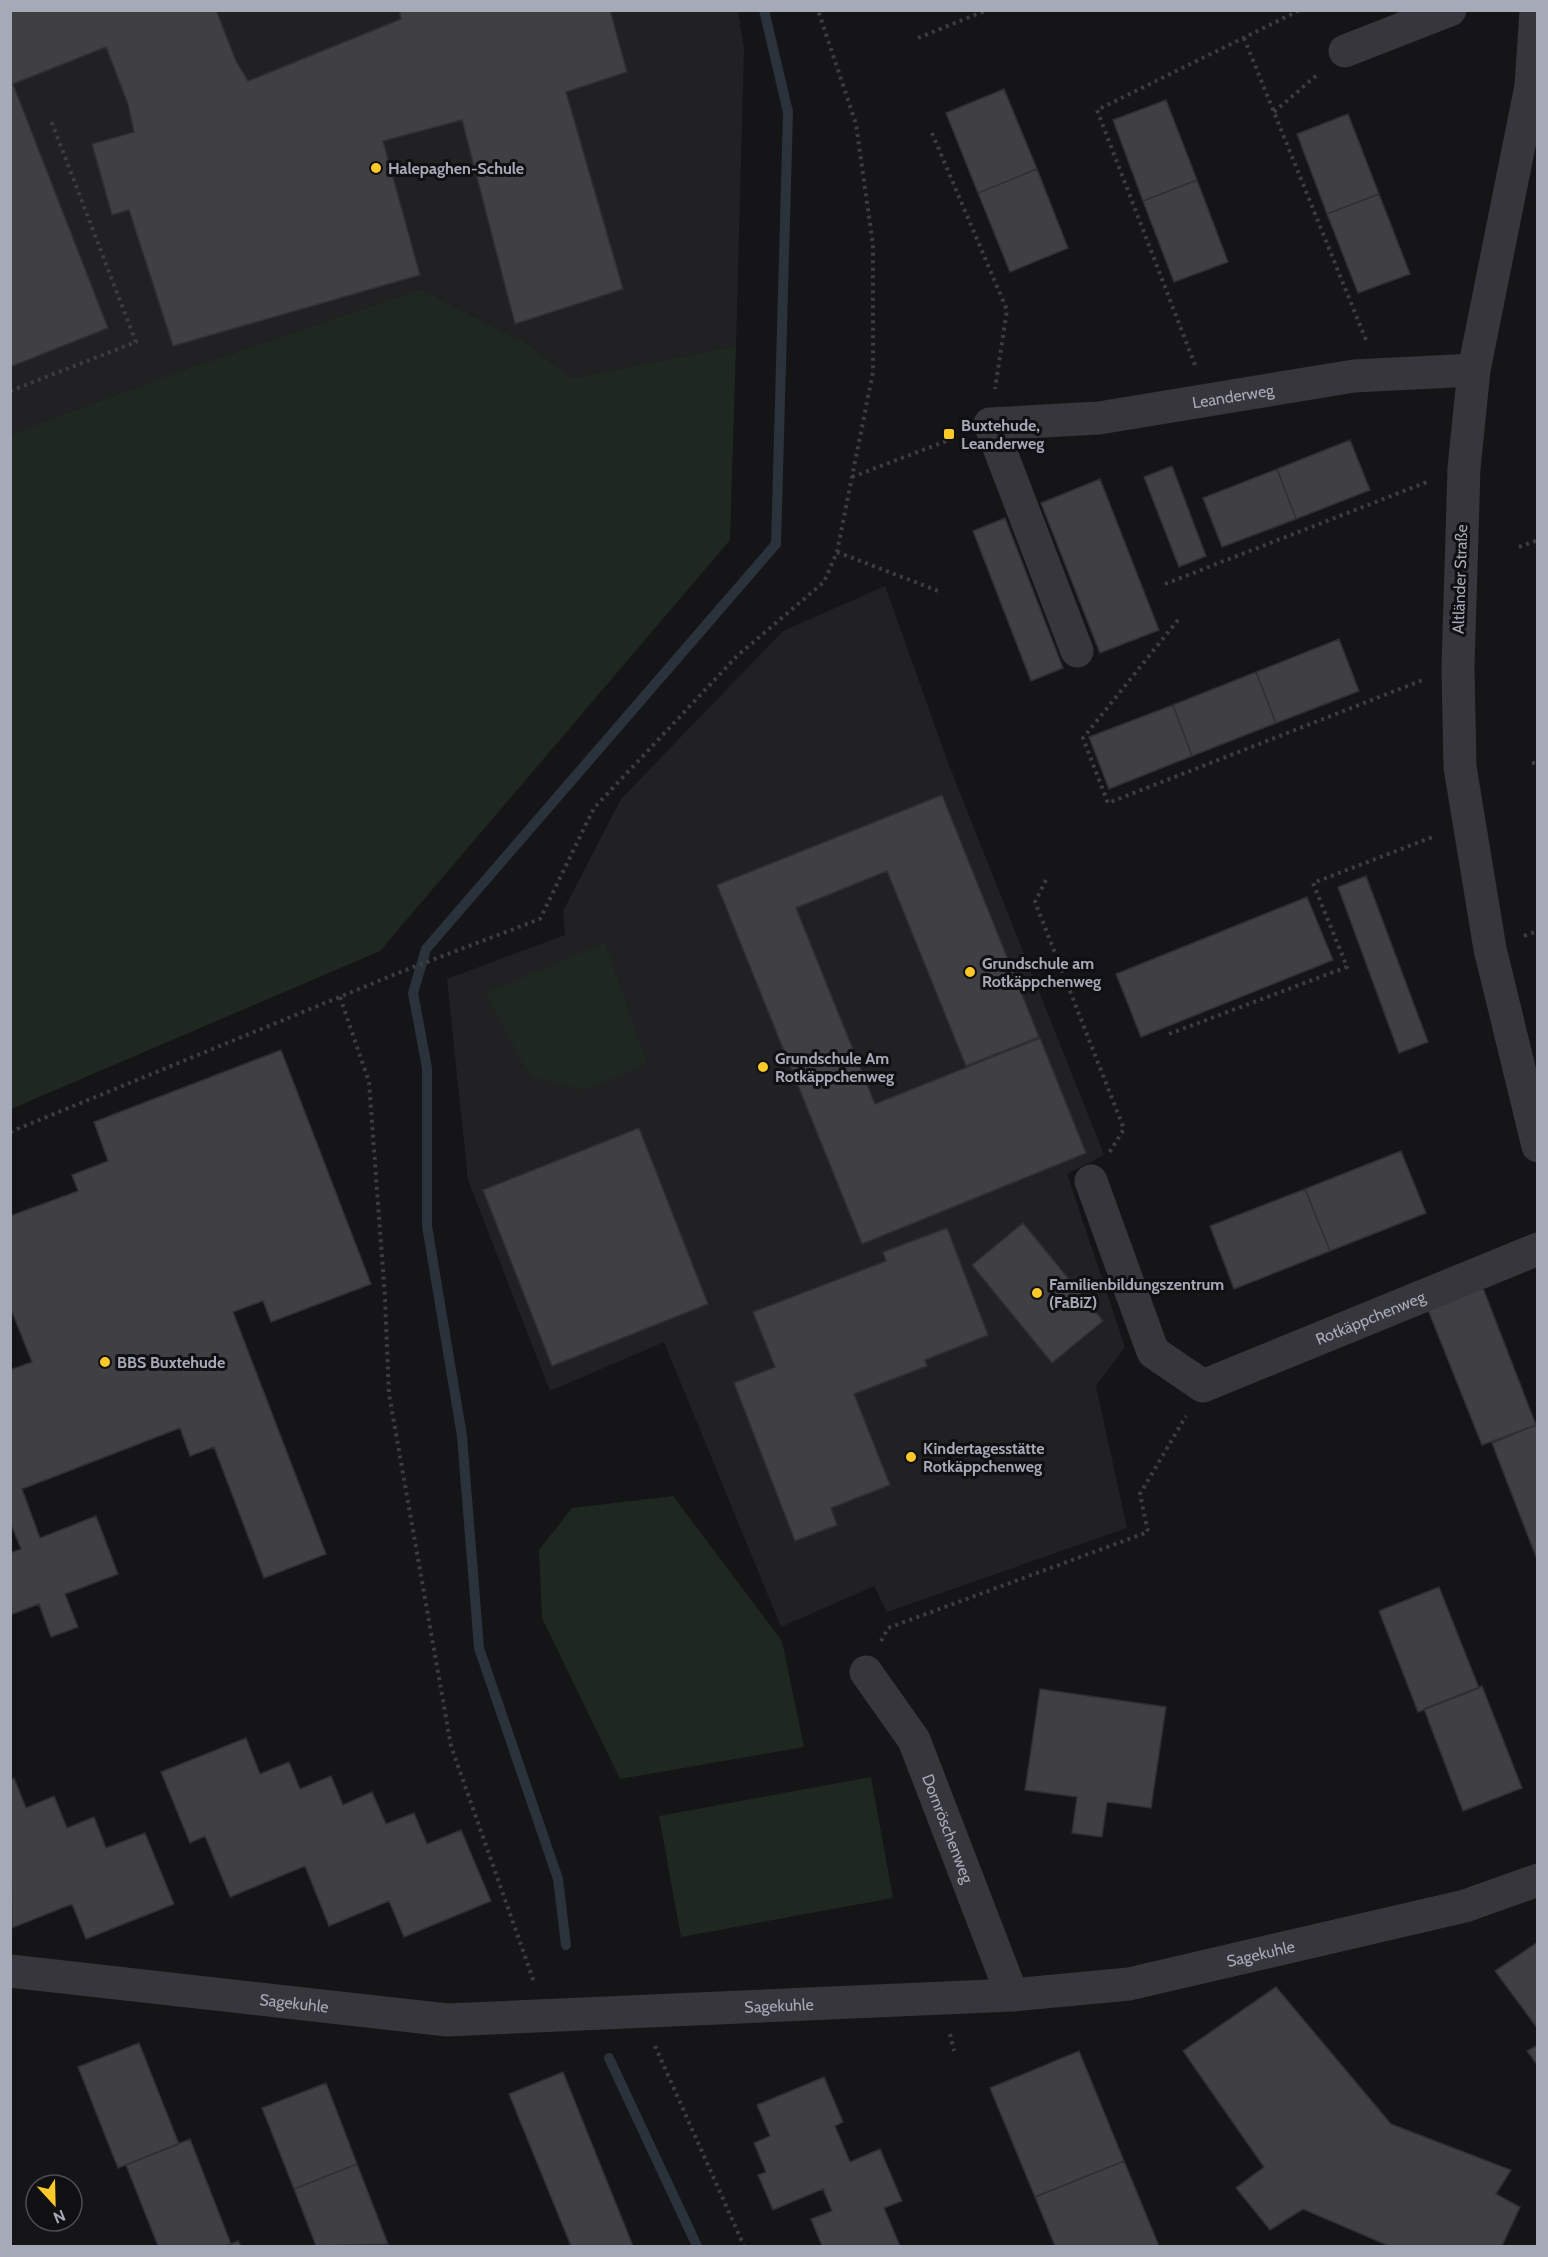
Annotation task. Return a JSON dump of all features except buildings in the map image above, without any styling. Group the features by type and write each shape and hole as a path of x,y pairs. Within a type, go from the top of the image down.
{"street":[{"path":"1345,51 1450,10"},
{"name":"Altländer Straße","path":"1536,10 1531,86 1474,370 1464,468 1458,667 1460,767 1490,949 1538,1146"},
{"name":"Leanderweg","path":"990,424 1099,418 1354,376 1474,370"},
{"path":"990,424 1077,651"},
{"path":"1091,1181 1153,1352 1203,1386"},
{"name":"Rotkäppchenweg","path":"1203,1386 1538,1249"},
{"name":"Dornröschenweg","path":"866,1672 914,1740 1012,1995"},
{"name":"Sagekuhle","path":"10,1971 447,2020 1012,1995 1129,1984 1465,1906 1538,1880"}],"path":[{"path":"10,1132 398,973 540,919 594,808 737,656 824,582 837,552 873,372 873,244 856,124 818,10"},
{"path":"918,38 987,10"},
{"path":"1209,400 1097,110 1300,10"},
{"path":"1244,38 1368,345 1354,376"},
{"path":"10,391 136,342 50,118"},
{"path":"852,478 990,424 1007,310 932,133"},
{"path":"1166,584 1464,468"},
{"path":"1519,547 1538,540"},
{"path":"837,552 941,592"},
{"path":"1178,620 1083,738 1108,803 1458,667"},
{"path":"1532,763 1538,763"},
{"path":"1169,1034 1347,967 1313,883 1469,823"},
{"path":"1046,880 1035,902 1124,1129 1091,1181"},
{"path":"340,997 369,1082 386,1298 389,1395 451,1746 533,1975 541,2016"},
{"path":"866,1672 888,1628 1148,1532 1140,1494 1203,1386"},
{"path":"643,2011 654,2046 744,2247"}],"shaded area":[{"name":"Halepaghen-Schule","path":"11,11 738,11 744,48 736,346 572,378 523,341 420,289 169,375 11,434"},
{"path":"420,289 523,341 572,378 736,346 730,540 380,951 11,1109 11,434 169,375"},
{"name":"Grundschule Am Rotkäppchenweg","path":"885,586 947,760 1104,1155 1067,1174 1125,1347 1096,1386 1127,1528 887,1612 874,1586 781,1627 664,1342 550,1391 468,1180 447,979 565,935 563,911 621,799 783,631"},
{"path":"605,943 647,1064 584,1090 531,1077 485,993"},
{"path":"673,1496 782,1641 804,1747 620,1779 542,1618 539,1550 572,1508"},
{"path":"871,1777 893,1898 681,1937 659,1816"}],"waterway":[{"path":"566,1945 558,1879 479,1648 462,1436 427,1226 427,1068 413,993 426,949 776,544 788,112 764,10"},
{"path":"609,2058 697,2246"}],"place":[{"name":"Halepaghen-Schule","path":"376,168"},
{"name":"Buxtehude, Leanderweg","path":"949,434"},
{"name":"Grundschule am Rotkäppchenweg","path":"970,972"},
{"name":"Grundschule Am Rotkäppchenweg","path":"763,1067"},
{"name":"Familienbildungszentrum (FaBiZ)","path":"1037,1293"},
{"name":"BBS Buxtehude","path":"105,1362"},
{"name":"Kindertagesstätte Rotkäppchenweg","path":"911,1457"}]}
